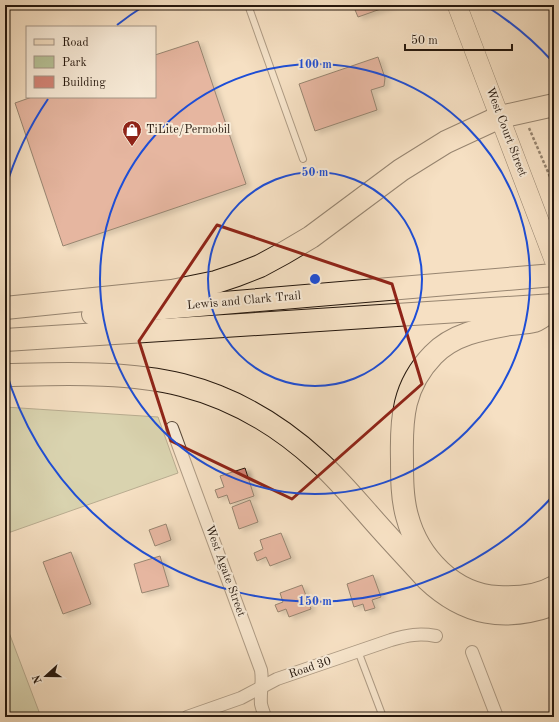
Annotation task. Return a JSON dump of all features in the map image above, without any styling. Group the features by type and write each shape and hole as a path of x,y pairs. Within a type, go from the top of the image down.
{"highway":[{"path":"5,308 172,291 216,282 260,266 284,253 310,236 401,170 446,142 500,117 554,105"},
{"name":"Lewis and Clark Trail","path":"5,321 554,275"},
{"name":"Lewis and Clark Trail","path":"5,340 554,305"},
{"path":"554,308 535,320 474,331 458,338 434,354 414,380 408,394 401,427 402,485 406,515 411,532 429,561 443,575 459,585 476,593 488,596 515,598 532,596 554,587"},
{"path":"5,375 110,376 150,380 182,385 226,400 271,425 299,444 319,462 427,579 453,600 485,612 502,614 519,614 536,611 554,604"}],"main road":[{"name":"West Court Street","path":"457,5 554,260"}],"street":[{"name":"West Agate Street","path":"172,428 262,670 262,687 260,696 261,706 265,717"},
{"name":"Road 30","path":"187,717 241,698 276,679 358,651 408,635 422,633 436,636"},
{"path":"472,652 497,717"}],"lane":[{"path":"248,5 303,159"},
{"path":"358,651 383,717"}],"path":[{"path":"528,127 554,186"}],"highlighted area":[{"path":"217,225 392,284 422,384 292,499 171,441 139,341"}],"green space":[{"path":"5,407 158,417 178,473 5,534"},
{"path":"5,622 41,717 5,717"}],"building":[{"path":"353,5 392,5 358,17"},
{"path":"198,41 246,184 63,246 15,103 29,98 156,98 156,55"},
{"path":"378,57 385,78 384,86 371,90 377,110 315,131 299,84"},
{"path":"245,468 254,496 230,504 227,495 218,498 215,490 224,487 220,476"},
{"path":"250,500 258,522 239,529 232,507"},
{"path":"166,524 171,540 155,546 149,530"},
{"path":"281,533 291,558 270,566 266,557 257,561 254,553 263,549 260,540"},
{"path":"71,552 91,604 63,614 43,562"},
{"path":"160,556 169,586 142,593 134,564"},
{"path":"373,575 381,597 372,600 375,608 365,611 363,604 354,607 347,584"},
{"path":"302,585 311,609 289,617 286,609 278,612 275,605 283,602 280,593"}],"place":[{"name":"TiLite/Permobil","path":"132,147"}]}
